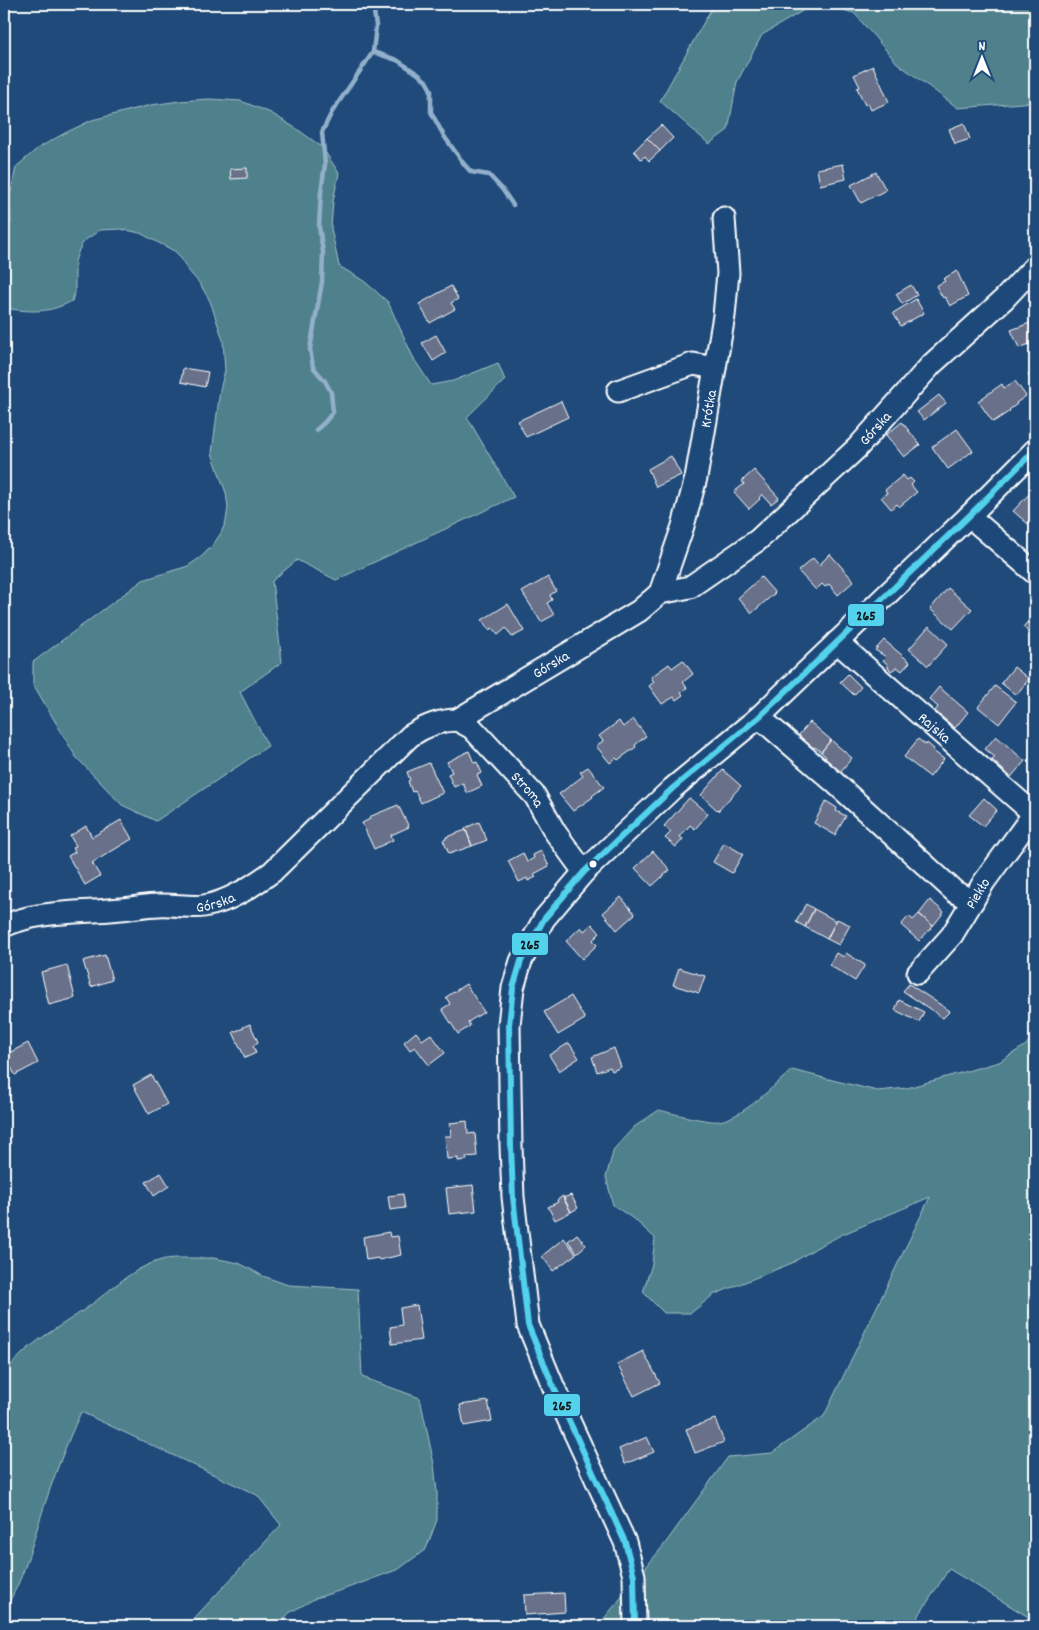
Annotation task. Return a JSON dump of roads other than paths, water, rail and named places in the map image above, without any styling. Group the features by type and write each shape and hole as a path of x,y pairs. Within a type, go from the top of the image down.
{"street":[{"name":"Krótka","path":"660,593 680,535 696,478 724,316 728,273 724,218"},
{"name":"Górska","path":"4,926 36,917 147,905 204,906 226,899 251,887 272,872 410,736 423,727 447,720 457,720 639,611 660,593 690,587 758,540 857,448 932,364 1004,299 1035,266"},
{"path":"618,390 693,364 715,368"},
{"path":"635,1626 634,1576 625,1542 554,1388 528,1325 514,1197 511,1146 509,1025 513,988 521,962 544,919 584,872 673,788 759,717 969,516 1035,450"},
{"path":"969,516 1035,574"},
{"name":"Rajska","path":"837,642 1034,813"},
{"path":"759,717 833,781 955,892 973,900"},
{"name":"Stroma","path":"457,720 472,728 534,796 555,832 584,872"},
{"name":"Piekło","path":"918,973 952,935 984,882 1034,813"}],"waterway":[{"path":"316,430 333,412 331,392 325,381 313,367 310,349 322,282 323,252 319,227 325,164 322,132 332,112 373,52 376,26 373,4"},
{"path":"373,52 397,60 426,81 431,90 431,112 444,136 471,172 489,175 513,205"}]}
